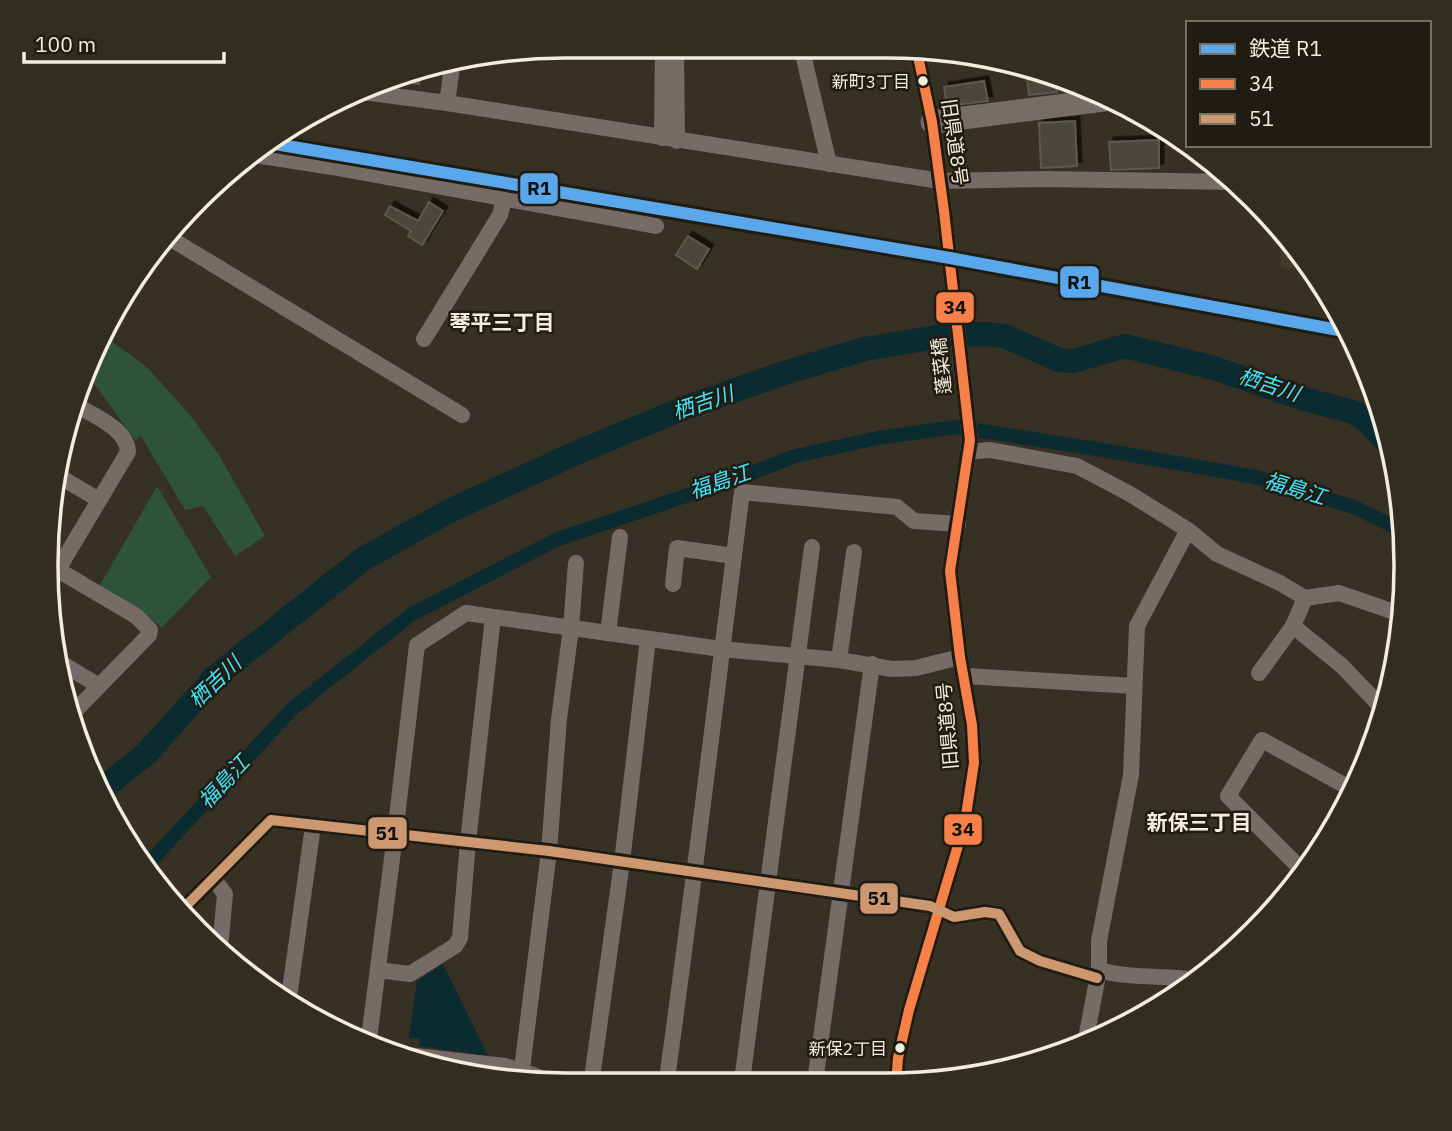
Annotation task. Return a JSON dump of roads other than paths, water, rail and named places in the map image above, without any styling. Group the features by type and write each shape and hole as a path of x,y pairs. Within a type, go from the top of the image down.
{"street":[{"path":"664,58 669,139"},
{"path":"669,139 675,58"},
{"path":"804,58 829,164"},
{"name":"旧県道8号","path":"919,59 932,122 953,287"},
{"path":"447,103 451,71"},
{"path":"377,94 940,181 1044,179 1218,182"},
{"path":"932,122 1088,99"},
{"path":"265,157 656,226"},
{"path":"424,339 499,215 504,198"},
{"path":"175,241 462,415"},
{"name":"蓬菜橋","path":"953,287 969,446"},
{"path":"58,570 128,452 128,444 123,435 83,409"},
{"path":"969,446 1077,466 1130,494 1188,530 1217,554 1280,583 1305,598 1339,593 1392,611"},
{"name":"旧県道8号","path":"897,1073 909,1010 965,822 972,788 972,725 960,657 950,571 969,446"},
{"path":"65,480 99,500"},
{"path":"668,1073 742,492 897,507 914,521 958,524"},
{"path":"1087,1032 1098,974 1099,941 1131,775 1137,626 1188,530"},
{"path":"608,633 620,537"},
{"path":"744,1073 812,547"},
{"path":"673,584 677,548 734,556"},
{"path":"839,660 854,552"},
{"path":"521,1071 550,851 559,719 576,563"},
{"path":"58,570 136,616 150,629 149,635 78,707"},
{"path":"1259,673 1293,626 1305,598"},
{"path":"370,1034 417,645 466,613 721,649 839,660 892,669 916,668 960,657"},
{"path":"378,970 410,974 458,943 493,617"},
{"path":"1293,626 1342,666 1376,701"},
{"path":"593,1073 622,862 648,639"},
{"path":"816,1073 872,664"},
{"path":"69,667 99,686"},
{"path":"965,676 1133,686"},
{"path":"1297,865 1228,796 1262,740 1344,785"},
{"path":"188,904 271,820 550,851 841,892 930,906 954,917 985,912 999,914 1020,951 1040,961 1098,974 1183,977"},
{"path":"290,992 313,825"},
{"path":"213,878 225,894 221,938"},
{"path":"453,1060 505,1066 514,1070"}],"water":[{"path":"443,964 488,1056 419,1046 420,1039 409,1038 417,981"}],"waterway":[{"name":"栖吉川","path":"108,785 147,753 216,676 363,559 449,511 574,454 684,408 787,372 865,349 948,335 985,334 1004,336 1059,360 1073,361 1125,346 1214,368 1304,399 1353,412 1376,430"},
{"name":"福島江","path":"152,860 293,708 412,614 558,539 739,478 795,456 878,438 956,427 1256,477 1354,507 1392,526"}],"rail line":[{"name":"R1","path":"280,145 950,258 1336,330"}],"place":[{"name":"新町3丁目","path":"923,81"},
{"name":"新保2丁目","path":"900,1048"}],"district":[{"name":"琴平三丁目","path":"502,323"},
{"name":"新保三丁目","path":"1199,823"}]}
